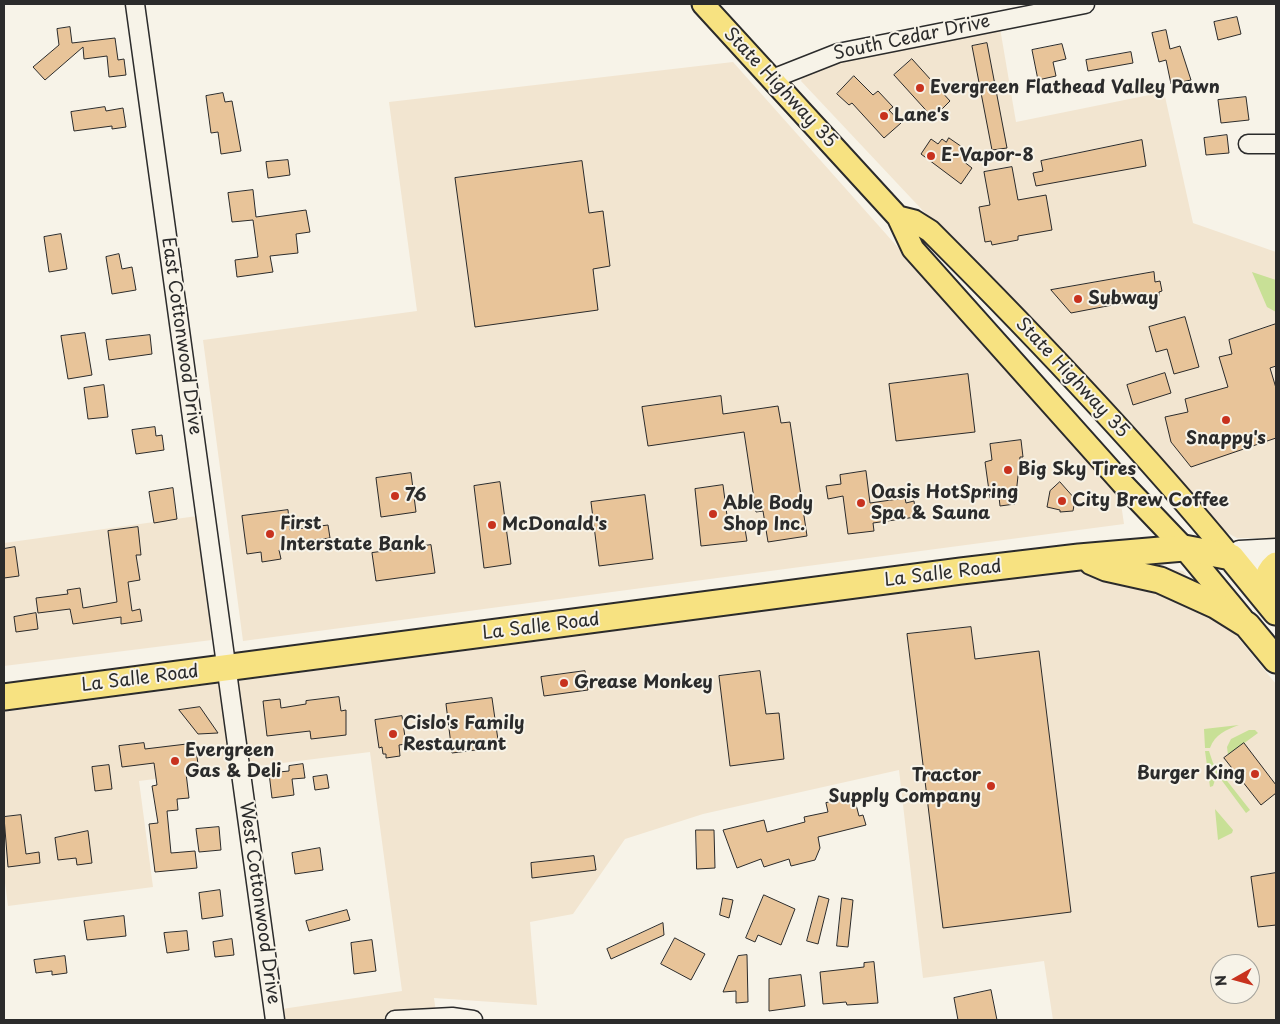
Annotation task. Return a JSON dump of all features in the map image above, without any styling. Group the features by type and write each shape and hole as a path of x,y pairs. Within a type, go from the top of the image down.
{"highway":[{"name":"La Salle Road","path":"4,697 1079,557 1184,548 1232,557"},
{"path":"1079,557 1106,568 1143,574 1180,588 1234,616 1258,638 1276,660"},
{"path":"1232,557 1272,608"},
{"path":"1272,608 1266,583 1269,572 1276,564"}],"main road":[{"name":"State Highway 35","path":"703,4 898,217 914,249 1122,482 1184,548 1258,638"},
{"name":"State Highway 35","path":"898,217 914,221 930,231 1043,344 1176,491 1232,557"}],"street":[{"name":"East Cottonwood Drive","path":"135,4 228,668"},
{"name":"South Cedar Drive","path":"772,79 838,53 1085,4"},
{"path":"1248,144 1276,144"},
{"path":"1232,557 1239,550 1276,548"},
{"path":"1232,557 1276,564"},
{"name":"West Cottonwood Drive","path":"228,668 275,1020"},
{"path":"395,1020 450,1017 473,1020"}],"shaded area":[{"path":"1000,28 1016,122 1164,92 1193,223 1276,252 1276,538 1237,538 1224,531 801,81 809,66"},
{"path":"733,62 1120,497 1124,524 243,641 203,340 417,311 389,102"},
{"path":"197,516 212,640 4,666 4,543"},
{"path":"1126,563 1183,571 1276,684 1276,1020 1053,1020 1044,961 923,978 899,770 703,814 625,839 573,914 530,922 537,1005 434,998 437,1020 284,1020 282,1009 402,991 370,752 139,781 153,887 8,906 4,875 4,712"}],"green space":[{"path":"1252,272 1276,280 1276,312 1267,307"},
{"path":"1239,725 1222,733 1215,739 1210,748 1205,748 1204,729"},
{"path":"1249,730 1255,730 1258,733 1228,755 1227,747 1231,739"},
{"path":"1205,751 1209,751 1213,763 1250,810 1246,813 1217,774 1213,786 1210,787"},
{"path":"1215,809 1233,830 1232,833 1218,840"}],"building":[{"path":"1237,17 1241,34 1218,40 1214,22"},
{"path":"70,27 72,43 115,38 118,60 124,59 126,75 109,77 107,56 84,59 83,47 45,80 33,67 59,45 57,29"},
{"path":"1166,30 1170,49 1180,46 1191,80 1171,84 1166,60 1159,62 1152,33"},
{"path":"987,43 1007,148 992,150 972,46"},
{"path":"1062,44 1066,59 1053,62 1056,76 1038,80 1032,50"},
{"path":"1131,52 1133,63 1088,71 1086,60"},
{"path":"912,59 950,101 933,118 894,75"},
{"path":"854,76 873,95 878,91 893,107 889,110 901,123 884,138 852,103 849,105 837,94"},
{"path":"223,93 225,102 232,101 241,151 221,154 218,132 211,133 206,96"},
{"path":"1246,97 1249,120 1221,123 1218,100"},
{"path":"105,107 106,111 123,108 126,127 112,129 112,126 74,131 71,112"},
{"path":"1227,135 1229,153 1206,155 1204,138"},
{"path":"949,138 965,149 962,153 966,156 963,161 972,168 961,184 921,154 931,139 938,144 942,139 946,142"},
{"path":"1142,140 1146,166 1036,186 1033,173 1043,171 1041,161"},
{"path":"288,160 290,175 268,178 266,162"},
{"path":"582,161 589,213 603,211 610,266 593,269 598,310 475,327 455,178"},
{"path":"1012,167 1018,200 1046,195 1052,230 1018,236 1018,240 992,245 991,241 985,242 979,207 990,205 984,172"},
{"path":"253,190 256,217 306,210 310,232 296,234 298,253 270,256 273,272 237,277 235,260 258,257 253,220 232,222 228,193"},
{"path":"61,234 67,269 49,272 44,237"},
{"path":"119,254 122,269 132,267 136,290 112,294 106,257"},
{"path":"1154,272 1155,282 1160,281 1162,291 1159,292 1159,296 1071,313 1051,290"},
{"path":"1185,317 1199,367 1174,374 1167,349 1156,352 1149,327"},
{"path":"1276,324 1276,366 1270,368 1276,388 1276,438 1191,467 1171,442 1165,417 1188,412 1185,399 1228,387 1219,357 1232,354 1229,340"},
{"path":"85,333 92,375 68,379 61,336"},
{"path":"150,335 152,354 109,360 106,340"},
{"path":"1165,373 1171,393 1133,405 1127,385"},
{"path":"968,374 975,432 896,441 889,384"},
{"path":"104,385 108,417 88,419 84,388"},
{"path":"721,396 723,414 778,406 781,423 790,422 807,536 768,542 763,511 756,512 744,432 648,446 642,407"},
{"path":"155,427 156,436 162,435 164,450 136,454 132,430"},
{"path":"1021,440 1023,457 1020,457 1015,504 1000,506 999,497 990,498 985,462 992,460 990,444"},
{"path":"866,471 870,503 905,498 906,503 914,501 916,517 873,523 874,531 848,534 843,496 828,499 826,486 841,484 840,475"},
{"path":"411,473 416,512 381,517 376,478"},
{"name":"McDonald's","path":"500,482 511,564 484,568 474,486"},
{"path":"1060,482 1075,499 1073,511 1060,512 1060,510 1047,507 1050,491"},
{"path":"723,485 729,531 745,529 747,541 701,546 695,489"},
{"path":"173,488 177,519 154,523 149,492"},
{"path":"645,495 653,559 599,566 591,502"},
{"path":"288,510 290,530 328,525 330,538 298,542 299,548 279,550 281,559 262,562 261,552 247,554 242,516"},
{"path":"138,527 141,555 136,555 140,580 128,582 132,611 140,609 142,621 121,624 121,617 73,624 70,609 38,613 36,598 68,594 67,590 80,588 83,608 117,602 108,531"},
{"path":"431,545 435,573 376,581 372,553"},
{"path":"15,547 19,576 4,578 4,549"},
{"path":"36,613 38,629 16,632 14,617"},
{"name":"Tractor Supply Company","path":"971,627 975,659 1039,651 1071,912 943,928 907,634"},
{"name":"Grease Monkey","path":"585,671 588,690 544,696 541,677"},
{"path":"760,671 766,714 779,713 784,759 730,766 719,676"},
{"path":"339,697 341,711 346,710 346,735 311,739 310,731 267,736 263,701 280,699 281,708 306,704 306,701"},
{"path":"492,698 499,747 452,753 446,704"},
{"path":"200,707 218,733 198,734 179,710"},
{"path":"402,716 406,744 399,745 400,756 386,758 382,747 379,748 375,720"},
{"path":"144,743 145,749 195,743 199,771 186,773 189,798 177,799 178,810 167,811 171,853 195,851 197,868 155,872 149,824 158,823 152,786 157,785 154,763 122,767 119,746"},
{"path":"1244,743 1276,785 1276,793 1261,805 1224,758"},
{"path":"303,764 305,778 292,779 294,795 272,798 269,773 289,771 289,766"},
{"path":"109,765 112,789 95,791 92,767"},
{"path":"327,775 329,788 315,790 313,777"},
{"path":"854,797 859,816 863,815 866,825 818,837 820,848 815,860 791,866 789,859 764,867 761,859 737,868 723,830 764,820 767,832 805,822 804,817 828,812 826,803"},
{"path":"21,815 26,854 39,852 40,863 8,867 4,817"},
{"path":"219,827 221,850 199,852 196,829"},
{"path":"696,830 714,830 715,868 697,869"},
{"path":"88,831 92,863 77,865 76,858 58,860 55,838"},
{"path":"320,848 323,870 295,874 292,853"},
{"path":"594,856 596,870 532,878 531,863"},
{"path":"1276,873 1276,925 1258,927 1251,877"},
{"path":"220,890 223,916 202,919 199,893"},
{"path":"764,895 795,909 781,945 758,935 755,942 746,938"},
{"path":"819,896 829,899 818,944 807,941"},
{"path":"723,898 733,900 729,918 720,915"},
{"path":"842,898 853,900 848,947 837,946"},
{"path":"347,910 350,920 309,931 306,921"},
{"path":"124,916 126,936 87,940 84,921"},
{"path":"663,923 664,935 611,959 607,949"},
{"path":"187,931 189,950 167,953 164,933"},
{"path":"675,938 705,954 691,980 661,964"},
{"path":"232,939 234,955 215,957 213,942"},
{"path":"372,940 376,971 354,974 351,943"},
{"path":"747,955 748,1002 736,1003 736,991 723,992 738,956"},
{"path":"65,956 67,973 52,975 52,971 36,973 34,960"},
{"path":"874,962 878,1003 847,1005 846,1002 823,1004 820,972 864,967 864,963"},
{"path":"801,975 805,1006 769,1011 769,979"},
{"path":"991,990 997,1020 958,1020 954,998"}],"place":[{"name":"Evergreen Flathead Valley Pawn","path":"920,88"},
{"name":"Lane's","path":"884,116"},
{"name":"E-Vapor-8","path":"931,156"},
{"name":"Subway","path":"1078,299"},
{"name":"Snappy's","path":"1226,420"},
{"name":"Big Sky Tires","path":"1008,470"},
{"name":"76","path":"395,496"},
{"name":"City Brew Coffee","path":"1062,501"},
{"name":"Oasis HotSpring Spa & Sauna","path":"861,503"},
{"name":"Able Body Shop Inc.","path":"713,514"},
{"name":"McDonald's","path":"492,525"},
{"name":"First Interstate Bank","path":"270,534"},
{"name":"Grease Monkey","path":"564,683"},
{"name":"Cislo's Family Restaurant","path":"393,734"},
{"name":"Evergreen Gas & Deli","path":"175,761"},
{"name":"Burger King","path":"1255,774"},
{"name":"Tractor Supply Company","path":"991,786"}]}
